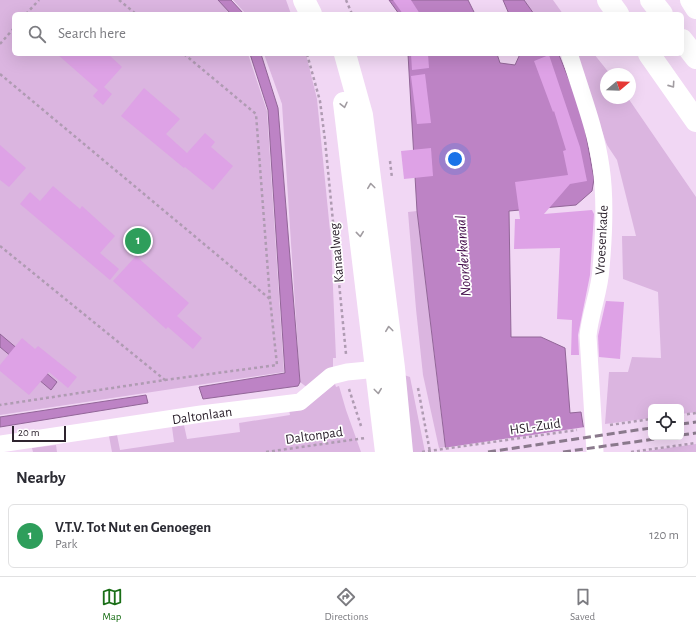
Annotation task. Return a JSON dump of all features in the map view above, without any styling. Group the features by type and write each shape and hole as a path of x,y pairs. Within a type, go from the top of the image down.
{"main road":[{"path":"304,0 310,12"},
{"path":"321,0 326,12"},
{"path":"608,0 617,12"},
{"path":"651,0 660,12"},
{"path":"690,0 696,8"},
{"path":"684,43 696,58"},
{"name":"Kanaalweg","path":"331,56 340,83 347,117 385,368 402,452"},
{"name":"Kanaalweg","path":"346,56 362,115 385,368 376,448"},
{"path":"649,56 696,121"}],"street":[{"name":"Vroesenkade","path":"570,56 598,149 604,205 601,269 589,324 588,336 595,452"},
{"name":"Daltonlaan","path":"0,444 201,414 300,402 331,376 347,372 385,368"}],"path":[{"path":"28,12 39,0"},
{"path":"119,0 134,12"},
{"path":"346,0 351,12"},
{"path":"0,44 12,30"},
{"path":"0,405 277,365 270,299 256,114 186,56"},
{"name":"Kanaalweg","path":"308,56 320,102 325,140 349,391 365,438 376,448"},
{"path":"0,74 270,299"},
{"path":"0,246 165,380"},
{"path":"684,415 696,413"},
{"path":"605,426 648,419"},
{"name":"HSL-Zuid","path":"421,452 582,429"},
{"name":"Daltonpad","path":"266,452 365,438"},
{"path":"631,452 696,443"}],"shaded area":[{"path":"0,0 219,0 230,12 12,12 12,56 249,56 267,111 284,372 0,415"},
{"path":"233,0 286,0 290,12 244,12"},
{"path":"524,0 553,0 562,12 533,12"},
{"path":"265,56 306,56 317,99 331,241 336,358 333,358 333,367 308,388 300,382 282,104"},
{"path":"575,56 596,56 605,68 600,68 600,104 632,104 696,197 696,412 684,414 684,404 648,404 648,418 605,424 609,372 628,372 632,357 661,358 658,292 623,279 622,236 636,236 617,160 607,145"},
{"path":"417,211 445,447 439,448 423,375 416,309 408,212"},
{"path":"401,374 410,377 425,452 409,452"},
{"path":"335,384 336,387 339,386 361,452 112,452 109,436 117,435 120,450 174,442 172,427 184,425 187,439 240,432 239,423 290,415 289,410 307,406"},
{"path":"696,444 696,452 640,452"},
{"path":"56,445 57,452 33,452 32,448"}],"water":[{"path":"218,0 231,0 242,12 229,12"},
{"path":"389,0 468,0 474,12 398,12"},
{"path":"503,0 524,0 533,12 508,12"},
{"path":"251,56 262,56 278,108 300,382 298,386 203,399 199,387 285,373 268,110"},
{"name":"Noorderkanaal","path":"408,56 498,56 500,63 515,65 519,56 559,56 574,92 584,124 594,179 592,191 576,205 509,211 511,337 541,337 565,348 570,413 581,412 586,444 446,452 417,211"},
{"path":"0,334 57,382 51,390 0,347"},
{"path":"146,395 148,403 0,427 0,417"}],"pier":[{"path":"585,427 589,452 444,452 443,448"}],"building":[{"path":"393,0 411,0 419,12 402,12"},
{"path":"59,56 110,56 122,67 104,87 112,94 103,105 93,96 98,90"},
{"path":"411,56 428,56 429,68 412,70"},
{"path":"549,56 580,147 587,181 570,184 544,214 592,210 594,214 590,275 578,335 579,355 571,355 572,320 557,319 560,248 514,249 515,219 520,219 515,182 568,175 563,151 566,150 554,111 553,112 534,61"},
{"path":"425,74 431,123 417,124 411,76"},
{"path":"144,88 180,119 166,134 187,153 205,133 215,142 211,147 233,166 213,190 121,116"},
{"path":"0,145 26,168 9,187 0,180"},
{"path":"431,148 433,176 404,179 401,151"},
{"path":"53,186 80,209 82,206 115,236 100,253 119,269 110,280 20,204 30,192 40,201"},
{"path":"136,256 189,303 177,316 202,338 193,349 168,327 166,329 113,281"},
{"path":"606,301 624,302 620,359 599,357 598,336"},
{"path":"22,338 35,349 38,346 77,377 68,388 49,372 29,395 0,371 0,365"}],"railway":[{"path":"684,424 696,422"},
{"path":"488,452 648,428"},
{"path":"684,435 696,433"},
{"path":"563,452 648,440"}],"place":[{"name":"V.T.V. Tot Nut en Genoegen","path":"138,241"}]}
